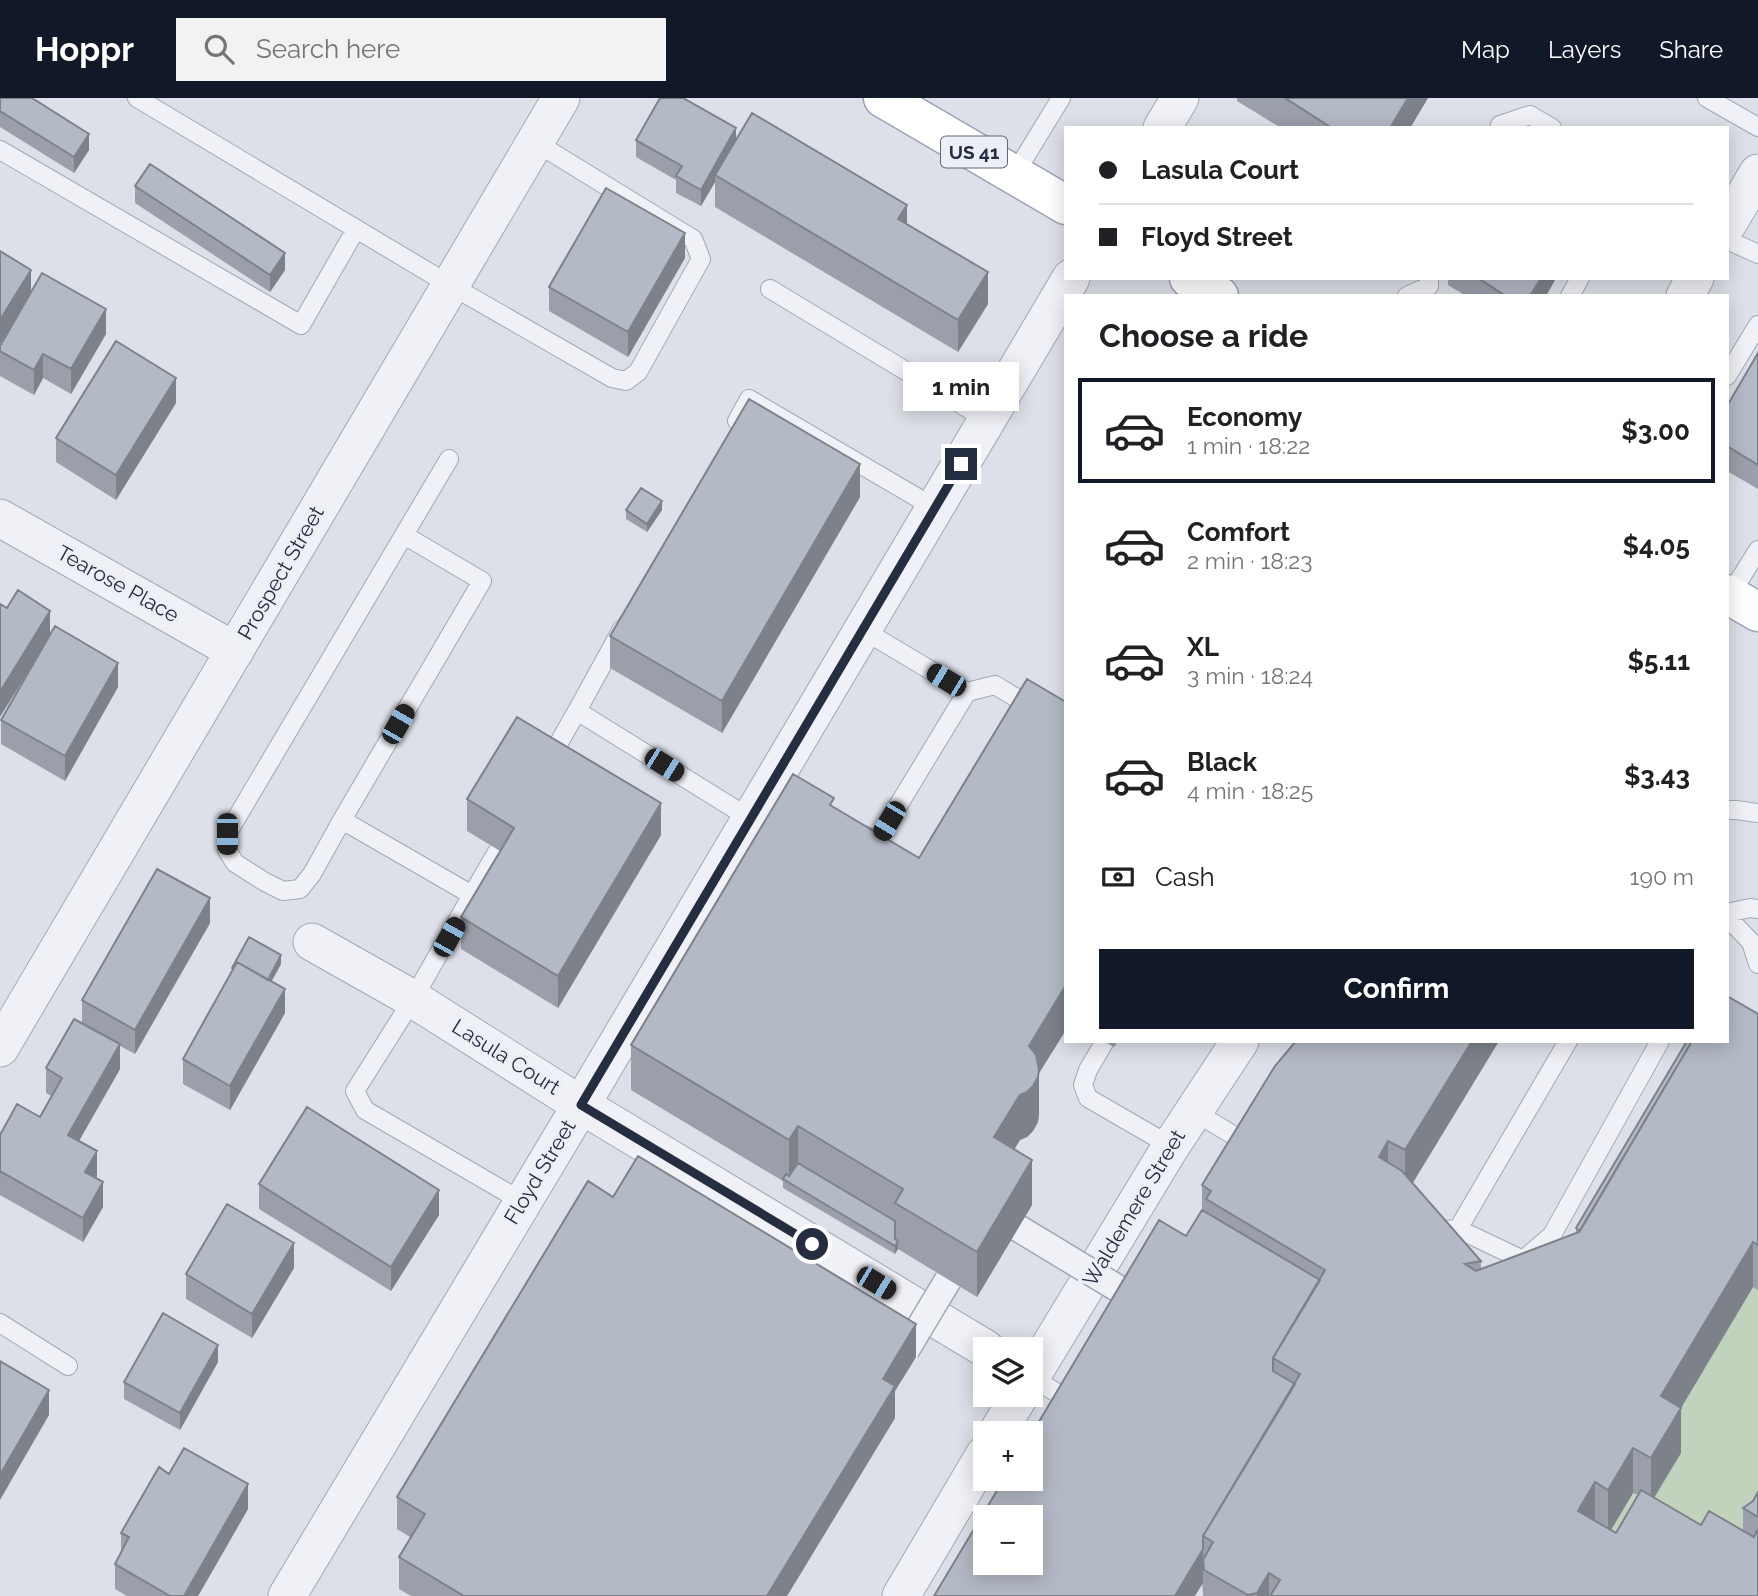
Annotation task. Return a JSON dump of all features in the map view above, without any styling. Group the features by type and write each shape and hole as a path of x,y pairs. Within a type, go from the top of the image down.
{"main road":[{"name":"US 41","path":"883,98 1064,204"},
{"path":"1192,280 1216,294"}],"street":[{"name":"Prospect Street","path":"0,1048 561,98"},
{"path":"1163,126 1180,98"},
{"path":"1729,222 1758,173"},
{"name":"Floyd Street","path":"286,1596 751,819 780,784 863,630 1070,280"},
{"name":"Tearose Place","path":"0,518 235,651"},
{"name":"Lasula Court","path":"312,942 414,999 787,1237 973,1342"},
{"name":"Waldemere Street","path":"1043,1357 1171,1146 1239,1043"},
{"path":"1018,1228 1132,1297"},
{"path":"906,1350 948,1280"},
{"path":"901,1596 973,1474"}],"lane":[{"path":"137,98 450,285 612,378 626,382 638,372 701,259 693,239 535,142"},
{"path":"1014,175 1061,98"},
{"path":"1707,98 1758,127"},
{"path":"1500,126 1530,115 1549,126"},
{"path":"0,150 301,325 356,229"},
{"path":"1729,241 1758,254"},
{"path":"770,289 987,420"},
{"path":"1414,294 1432,289"},
{"path":"1729,373 1758,325"},
{"path":"729,435 749,398 935,508"},
{"path":"404,535 482,581 312,874 300,889 283,891 235,863 227,850 227,834 404,535 449,459"},
{"path":"1739,600 1758,550"},
{"path":"546,765 630,615"},
{"path":"863,630 967,692"},
{"path":"853,828 876,842 967,692 995,685 1064,726"},
{"path":"577,711 751,819"},
{"path":"1729,810 1758,813"},
{"path":"342,820 472,895"},
{"path":"497,852 414,999 355,1091 365,1110 523,1202"},
{"path":"1729,914 1750,908 1758,909"},
{"path":"1729,917 1751,942 1758,964"},
{"path":"1104,1043 1088,1070 1083,1085 1088,1098 1171,1146"},
{"path":"1458,1229 1567,1043"},
{"path":"1416,1231 1458,1229 1523,1260 1552,1235 1659,1043"},
{"path":"1193,1111 1253,1147"},
{"path":"0,1323 68,1366"},
{"path":"1043,1384 1070,1401"}],"green space":[{"path":"1753,1287 1758,1289 1758,1537 1616,1578 1595,1527 1633,1493 1651,1502 1681,1453 1661,1441"}],"building":[{"path":"0,98 32,98 89,134 74,157 0,111"},
{"path":"660,98 683,98 736,128 701,190 676,176 682,166 636,140"},
{"path":"1285,98 1408,98 1391,126 1329,126"},
{"path":"752,113 907,205 898,219 988,272 958,320 715,175"},
{"path":"150,164 285,253 270,275 135,186"},
{"path":"606,188 685,233 628,332 549,287"},
{"path":"0,251 31,270 0,320"},
{"path":"42,273 106,309 71,369 43,354 34,370 0,351 0,346"},
{"path":"1481,280 1540,280 1531,294 1503,294"},
{"path":"116,341 176,378 116,475 56,438"},
{"path":"1758,353 1758,465 1729,447 1729,403"},
{"path":"749,399 860,464 722,701 610,636"},
{"path":"641,488 662,501 647,524 626,510"},
{"path":"18,590 50,611 0,692 0,604 7,608"},
{"path":"55,626 118,663 65,756 1,720"},
{"path":"1027,679 1064,701 1064,988 1029,1046 1036,1055 1038,1077 1027,1092 1020,1095 994,1137 1032,1160 977,1252 895,1203 903,1189 798,1126 789,1140 631,1045 793,774 834,798 830,805 919,858"},
{"path":"517,717 661,803 558,976 461,917 514,828 467,799"},
{"path":"157,869 210,898 135,1030 82,1000"},
{"path":"249,937 281,955 268,980 237,962 232,968"},
{"path":"237,962 285,989 230,1086 183,1059"},
{"path":"1729,997 1758,1014 1758,1245 1753,1242 1661,1396 1681,1408 1651,1458 1633,1448 1608,1490 1595,1482 1578,1511 1616,1533 1641,1490 1701,1525 1709,1511 1754,1537 1758,1529 1758,1596 1270,1596 1280,1580 1269,1573 1257,1593 1248,1595 1204,1570 1203,1560 1213,1542 1203,1536 1300,1374 1273,1358 1325,1270 1206,1199 1211,1191 1202,1185 1275,1066 1294,1043 1471,1043 1405,1150 1388,1141 1379,1157 1402,1171 1481,1261 1465,1264 1476,1271 1579,1232 1691,1043 1729,1043"},
{"path":"74,1019 120,1044 68,1135 97,1151 85,1172 103,1182 83,1218 0,1171 0,1135 17,1104 40,1117 62,1078 46,1068"},
{"path":"1686,1043 1691,1043 1580,1231 1576,1228"},
{"path":"307,1107 439,1190 391,1267 259,1184"},
{"path":"638,1156 916,1324 883,1379 895,1386 767,1596 464,1596 399,1557 425,1514 397,1497 588,1181 613,1197"},
{"path":"798,1163 895,1221 895,1239 898,1241 895,1246 783,1179 786,1174 789,1176"},
{"path":"227,1204 294,1243 252,1314 186,1274"},
{"path":"1202,1210 1320,1280 1273,1358 1273,1371 1295,1384 1203,1536 1203,1549 1175,1596 934,1596 973,1531 973,1575 1043,1575 1043,1505 988,1505 997,1491 1043,1491 1043,1421 1039,1421 1159,1220 1186,1236"},
{"path":"163,1313 218,1345 180,1413 124,1382"},
{"path":"0,1361 49,1390 0,1475"},
{"path":"184,1448 248,1484 184,1596 170,1596 115,1564 129,1537 121,1533 159,1467 169,1474"},
{"path":"1758,1492 1758,1517 1743,1508 1753,1501"}],"route":[{"path":"812,1244 581,1105 961,464"}]}
